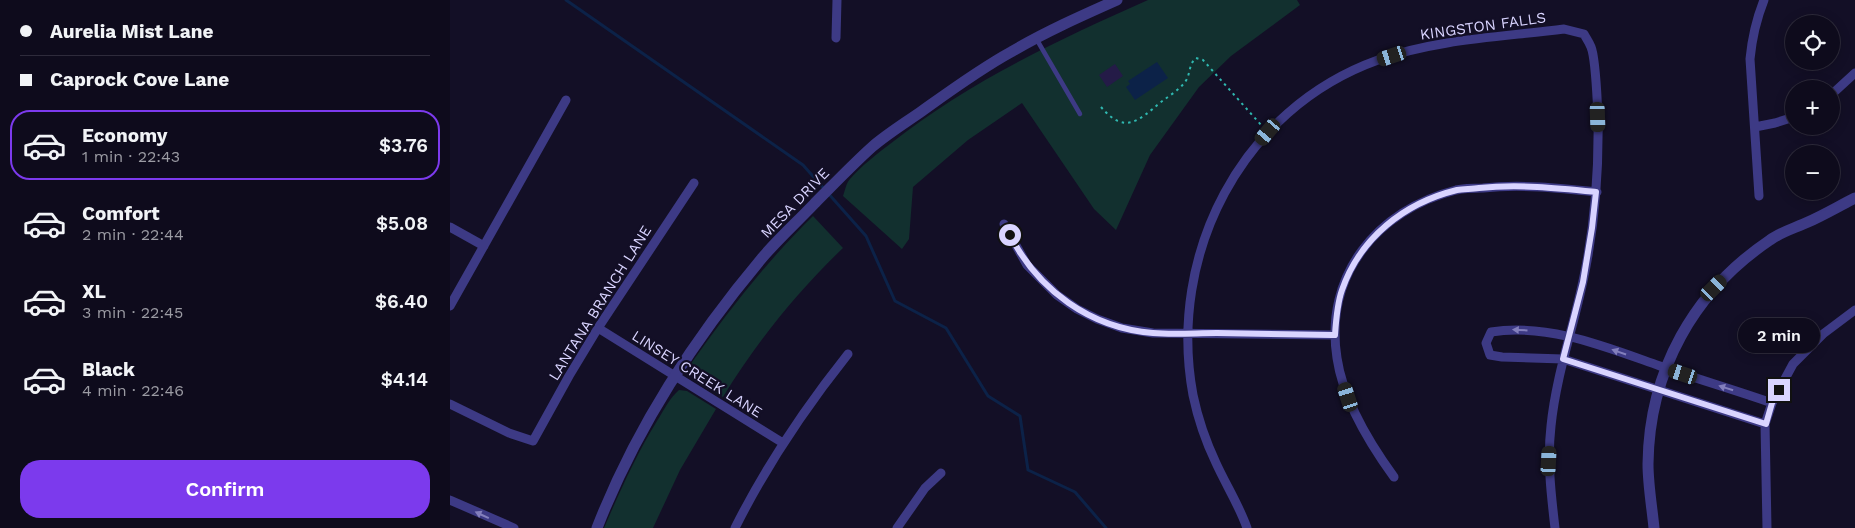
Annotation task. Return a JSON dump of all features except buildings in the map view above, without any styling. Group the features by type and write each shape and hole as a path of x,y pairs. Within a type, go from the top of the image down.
{"street":[{"path":"836,38 837,0"},
{"name":"MESA DRIVE","path":"597,528 622,471 675,375 728,300 764,257 841,177 874,146 1009,52 1075,18 1117,0"},
{"path":"1759,196 1750,59 1754,31 1764,0"},
{"name":"KINGSTON FALLS","path":"1248,528 1204,434 1194,397 1188,363 1189,303 1195,270 1204,238 1214,214 1229,185 1247,157 1268,132 1317,91 1347,74 1376,61 1408,50 1443,44 1564,29 1584,34 1592,49 1598,103 1599,145 1596,192"},
{"path":"1840,87 1855,73"},
{"path":"450,306 566,100"},
{"path":"1755,127 1785,119"},
{"name":"LANTANA BRANCH LANE","path":"450,404 509,433 533,441 598,328 694,183"},
{"path":"1394,477 1379,457 1348,397 1337,358 1335,335 1337,315 1342,291 1353,264 1371,239 1397,216 1417,204 1458,190 1499,186 1552,187 1596,192 1583,282 1568,336 1551,426 1549,461 1555,528"},
{"path":"1654,528 1648,464 1650,432 1658,389 1665,368 1693,315 1714,288 1739,262 1772,238 1855,198"},
{"path":"1004,224 1027,265 1057,296 1097,319 1122,328 1153,333 1335,335"},
{"path":"450,227 484,246"},
{"path":"1767,528 1766,424 1772,403 1793,364 1823,334 1855,310"},
{"name":"LINSEY CREEK LANE","path":"598,328 783,443"},
{"path":"1766,424 1563,359 1502,357 1490,354 1486,343 1491,332 1510,329 1546,331 1568,336 1772,403"},
{"path":"735,528 783,443 818,392 848,354"},
{"path":"897,528 925,488 941,473"},
{"path":"450,500 494,521 514,528"}],"lane":[{"path":"1036,38 1080,114"}],"path":[{"path":"1101,108 1109,117 1118,122 1128,124 1140,120 1180,87 1186,80 1191,63 1196,58 1203,60 1268,132"}],"green space":[{"path":"1148,0 1297,0 1300,5 1231,56 1199,87 1150,155 1116,230 1094,209 1022,103 968,140 913,187 909,239 902,249 843,196 849,181 864,165 951,101 1047,47"},
{"path":"813,216 843,248 809,282 778,319 749,357 723,397 692,379 690,365 719,325 748,287"},
{"path":"679,390 687,391 716,409 680,470 653,528 604,528 642,447 672,397"}],"water":[{"path":"1157,62 1168,78 1135,100 1126,87 1130,84 1128,81"}],"waterway":[{"path":"566,0 803,165 866,236 895,301 946,328 988,396 1020,416 1028,470 1075,492 1106,528"}],"route":[{"path":"1010,235 1027,265 1057,296 1097,319 1122,328 1153,333 1335,335 1342,291 1353,264 1371,239 1397,216 1424,201 1458,190 1499,186 1552,187 1596,192 1583,282 1563,359 1590,366 1766,424 1772,403 1779,390"}]}
